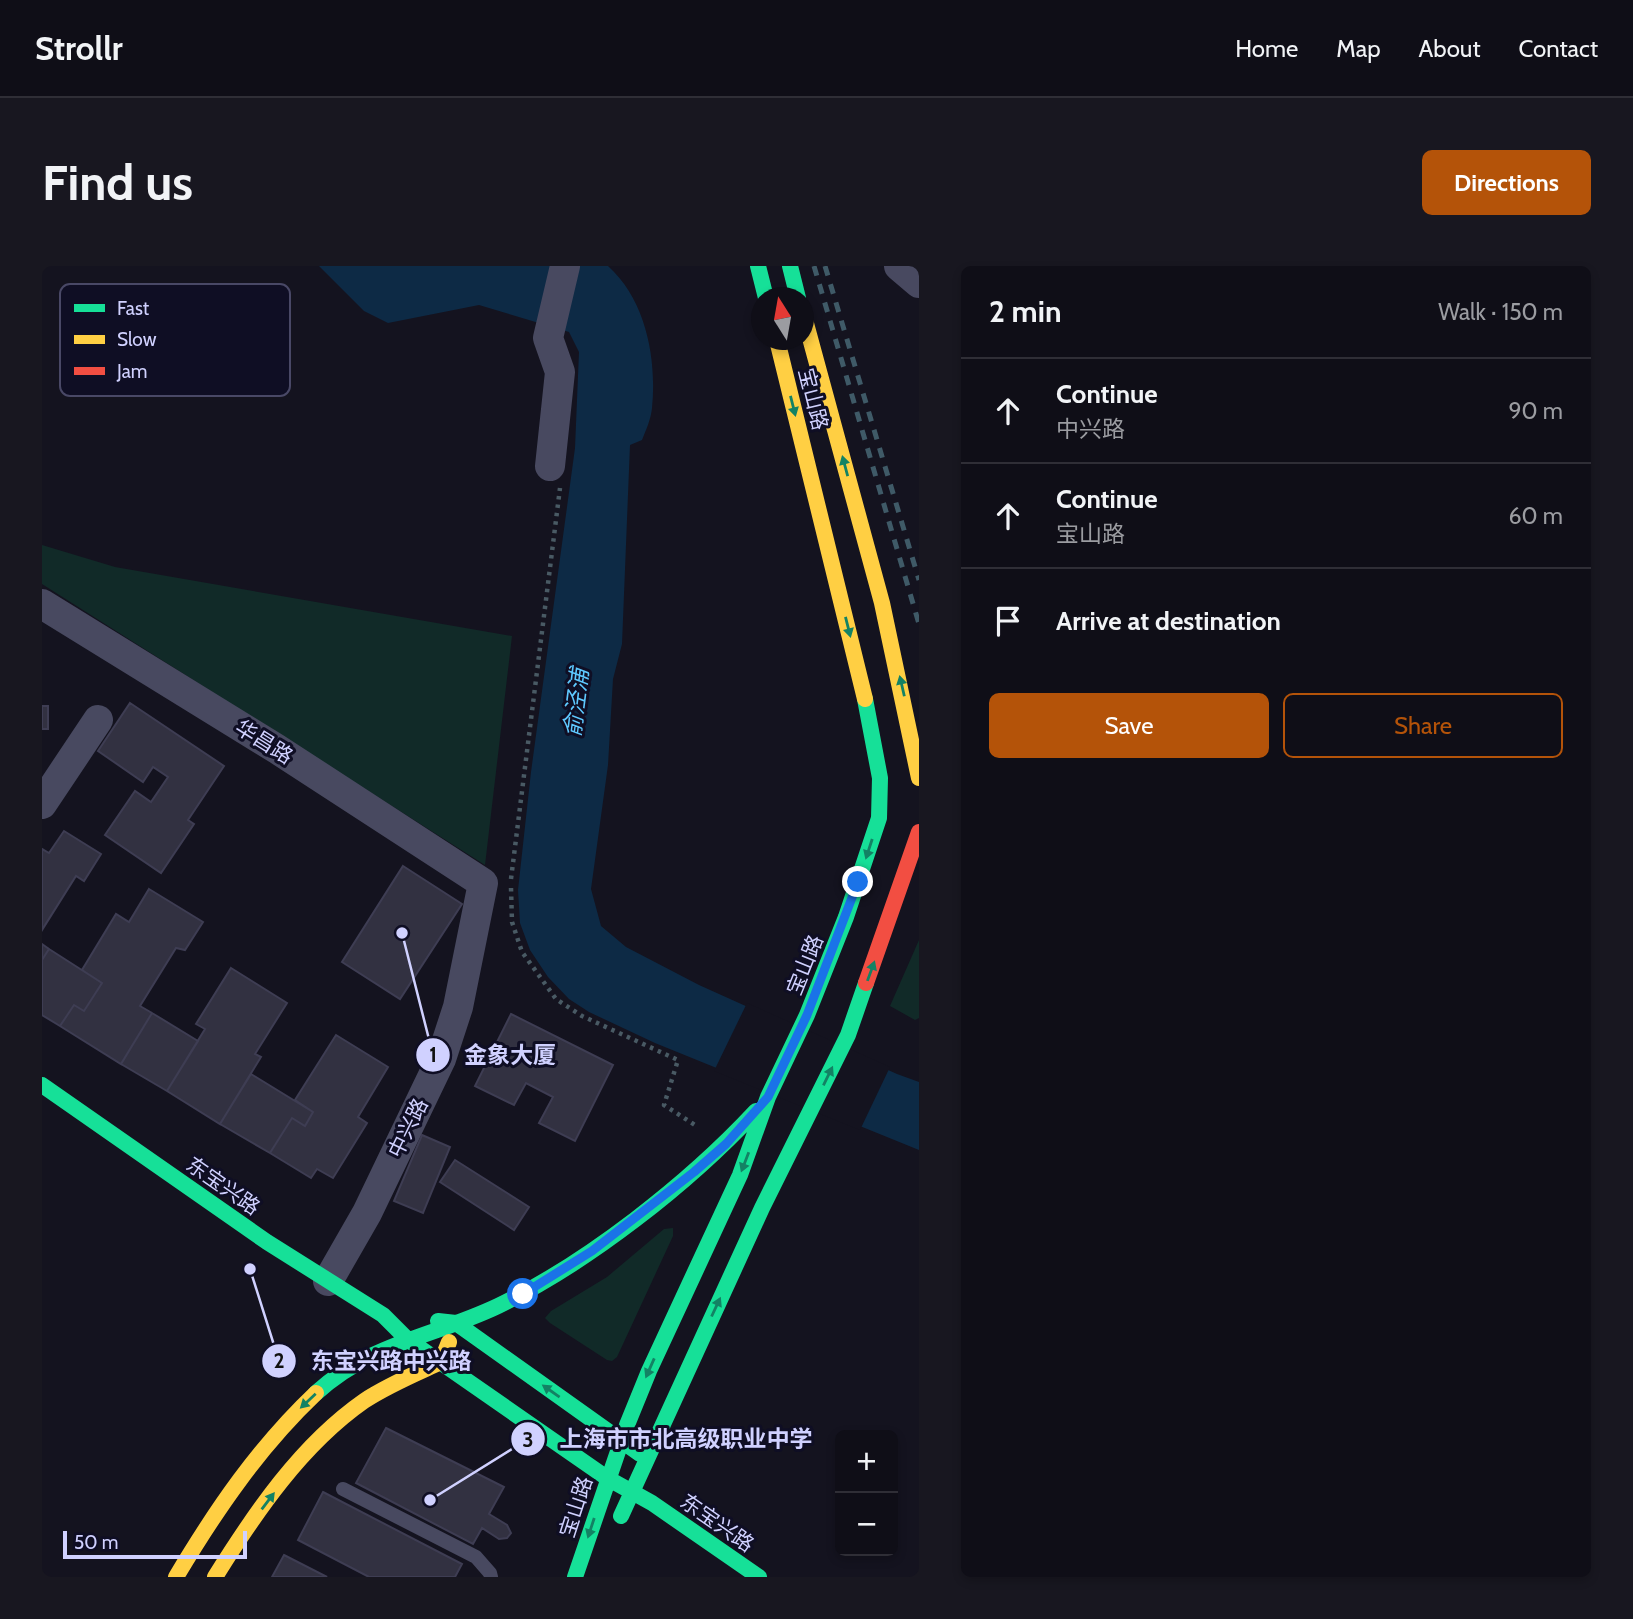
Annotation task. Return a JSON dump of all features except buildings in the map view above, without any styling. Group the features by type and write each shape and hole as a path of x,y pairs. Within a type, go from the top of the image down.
{"main road":[{"path":"758,266 763,287"},
{"path":"790,266 795,287"},
{"name":"宝山路","path":"575,1577 621,1440 649,1371 740,1175 768,1097 807,1015 846,917 879,818 880,778 871,722 779,350"},
{"name":"宝山路","path":"813,350 876,576 908,711 919,778"},
{"path":"617,1528 631,1491 757,1220 848,1035 919,831 879,818"},
{"name":"东宝兴路","path":"42,1085 267,1242 383,1315 407,1339 607,1478 652,1503 758,1577"},
{"path":"176,1577 246,1469 302,1407 350,1367 407,1339 456,1323 523,1294 562,1271 694,1172 726,1144 768,1097"},
{"name":"东宝兴路","path":"383,1315 456,1323 647,1458 652,1503"},
{"path":"215,1577 273,1494 325,1434 371,1397 394,1383 441,1362 456,1323"}],"street":[{"path":"556,471 559,372 548,338 565,266"},
{"path":"899,266 919,283"},
{"name":"华昌路","path":"42,604 276,749 483,883"},
{"path":"42,804 98,720"},
{"name":"中兴路","path":"328,1282 367,1213 446,1046 458,1007 483,883"}],"lane":[{"path":"343,1489 476,1557 491,1577"}],"path":[{"path":"556,471 510,872 512,922 522,951 556,999 582,1016 678,1060 664,1105 726,1144"}],"green space":[{"path":"42,545 115,567 512,636 485,865 42,584"},
{"path":"919,940 919,1018 915,1020 890,1006"},
{"path":"673,1228 673,1236 617,1357 612,1361 545,1318 551,1311 607,1277 664,1229"}],"water":[{"name":"俞泾浦","path":"319,266 608,266 632,296 646,331 653,370 653,389 651,416 642,440 630,445 622,644 613,679 608,765 591,889 601,926 626,947 699,985 919,1082 919,1150 655,1043 589,1012 569,999 548,977 530,950 520,923 518,890 531,772 575,448 579,352 569,332 479,305 388,323 364,311"}],"pier":[{"path":"747,1003 890,1067 860,1130 714,1071"}],"railway":[{"path":"814,266 919,624"},
{"path":"825,266 919,580"}],"traffic: fast":[{"path":"758,266 763,287"},
{"path":"790,266 795,287"},
{"path":"575,1577 627,1425 649,1371 740,1175 768,1097 807,1015 846,917 879,818 880,778 865,699"},
{"path":"621,1516 762,1208 848,1035 866,983"},
{"path":"42,1085 267,1242 383,1315 407,1339 607,1478 652,1503 759,1577"},
{"path":"316,1393 359,1362 381,1351 474,1317 566,1268 601,1245 668,1193 756,1111"},
{"path":"438,1321 456,1323 640,1454"}],"traffic: slow":[{"path":"779,350 865,699"},
{"path":"813,350 882,603 919,778"},
{"path":"215,1577 263,1505 320,1438 373,1395 441,1362 449,1342"},
{"path":"176,1577 257,1457 316,1393"}],"traffic: jam":[{"path":"866,983 919,832"}],"place":[{"name":"金象大厦","path":"402,933"},
{"name":"东宝兴路中兴路","path":"250,1269"},
{"name":"上海市市北高级职业中学","path":"430,1500"}],"route":[{"path":"523,1294 592,1251 694,1172 726,1144 768,1097 807,1015 858,882"}]}
